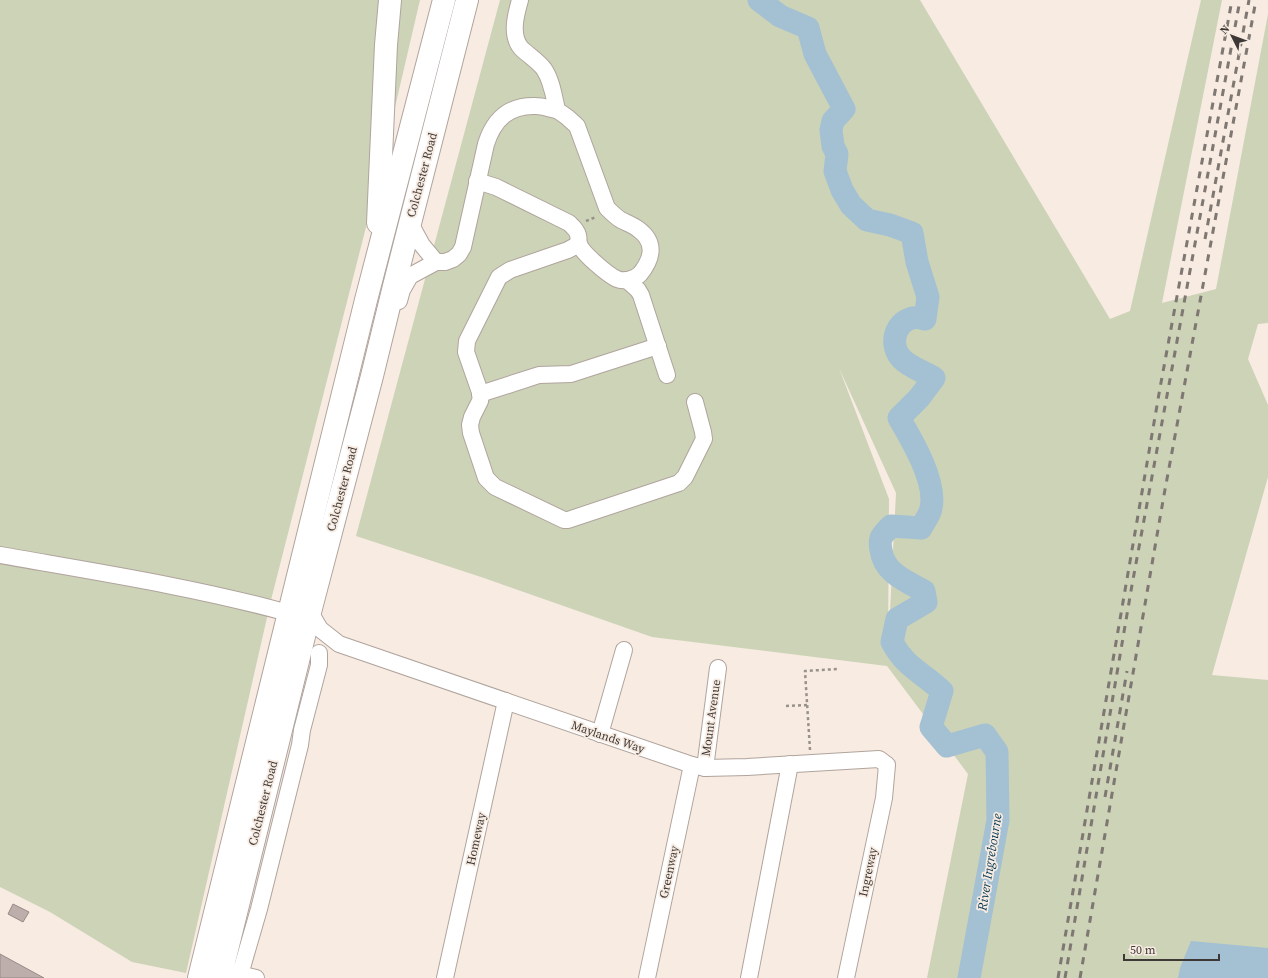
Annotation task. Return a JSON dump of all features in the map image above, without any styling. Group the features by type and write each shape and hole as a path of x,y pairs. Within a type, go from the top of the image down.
{"highway":[{"path":"378,258 378,203 386,45 390,0"},
{"name":"Colchester Road","path":"217,974 288,613 366,300 444,0"},
{"name":"Colchester Road","path":"217,974 294,677 313,618 410,223 467,0"}],"street":[{"path":"520,0 516,12 515,28 517,40 521,47 544,69 550,82 557,110"},
{"path":"372,376 393,324 402,290 410,276 436,262 446,262 453,259 459,254 463,247 477,181 490,132 500,118 511,110 524,106 537,106 557,110 577,126 607,208 616,217 637,228 645,235 649,244 651,256 648,264 638,276 627,280 619,280 604,271 592,260 579,244 578,234 569,223 496,187 477,181"},
{"path":"410,223 422,245 436,262"},
{"path":"579,244 568,250 504,272 496,282 467,340 466,352 480,394 480,401 472,417 470,425 471,433 486,478 495,487 564,520 682,481 704,439 694,402"},
{"path":"627,280 638,290 641,295 667,375"},
{"path":"480,394 539,375 571,374 658,346"},
{"path":"0,555 152,582 250,602 288,613"},
{"name":"Maylands Way","path":"313,618 323,633 339,644 698,767 878,759 887,765"},
{"name":"Colchester Road","path":"217,974 259,910 319,665 320,652 313,618"},
{"path":"294,677 320,652 330,646 339,644"},
{"path":"600,734 624,650"},
{"name":"Mount Avenue","path":"698,767 718,668"},
{"name":"Homeway","path":"445,978 506,700"},
{"path":"749,978 790,764"},
{"name":"Ingreway","path":"846,978 884,798 887,765"},
{"name":"Greenway","path":"647,978 698,767"},
{"path":"217,974 256,978"}],"path":[{"path":"573,227 599,216 607,208"},
{"path":"811,762 806,671 837,669"},
{"path":"786,706 807,705"}],"green space":[{"path":"0,0 420,0 378,180 271,600 186,973 132,962 50,912 0,887"},
{"path":"500,0 920,0 1110,319 1130,311 1201,0 1222,0 1162,303 1216,289 1268,14 1268,323 1258,324 1248,359 1268,405 1268,477 1212,675 1268,680 1268,978 927,978 968,774 887,666 652,637 484,578 356,536","holes":["839,368 896,493 888,651 889,499"]}],"water":[{"path":"1191,941 1268,948 1268,978 1178,978 1180,968"}],"building":[{"path":"13,904 29,912 23,922 8,914"},
{"path":"0,954 44,978 0,978"}],"waterway":[{"name":"River Ingrebourne","path":"759,0 780,16 808,28 815,54 844,109 833,121 831,130 833,146 837,154 835,171 842,190 851,205 867,220 890,225 912,233 917,262 928,297 925,319 914,318 906,321 897,330 895,342 898,354 905,362 934,378 919,398 899,418 916,449 927,474 932,498 931,508 921,528 891,526 881,538 880,546 886,565 903,580 924,591 926,602 897,619 892,642 897,651 909,664 942,691 931,727 947,746 985,735 997,752 998,820 969,978"}],"railway":[{"path":"1058,978 1160,388 1232,0"},
{"path":"1065,978 1132,585 1240,0"},
{"path":"1205,239 1249,0"},
{"path":"1080,978 1164,495 1256,0"},
{"path":"1105,797 1127,671"}]}
